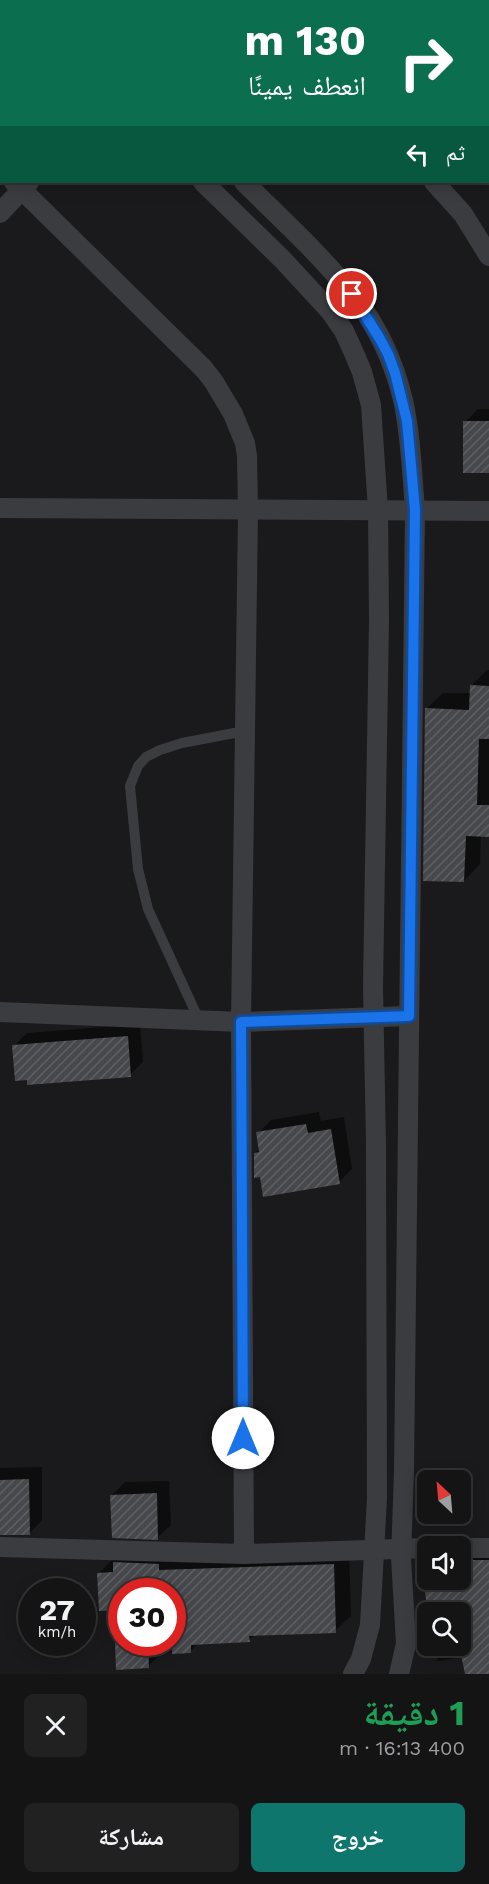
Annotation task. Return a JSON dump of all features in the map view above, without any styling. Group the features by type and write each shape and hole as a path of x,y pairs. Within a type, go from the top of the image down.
{"street":[{"path":"204,183 309,287 344,331 362,372 371,405 378,510 379,620 374,1016 377,1498 370,1626 361,1659 353,1674"},
{"path":"245,183 352,294 388,354 407,421 415,510 404,1471 401,1548 405,1644 399,1674"},
{"path":"435,183 464,214 489,256"},
{"path":"0,213 22,184 204,369 233,414 245,442 248,510 241,1022 244,1554"},
{"path":"0,508 489,511"},
{"path":"0,1012 241,1022 409,1016"},
{"path":"0,1547 244,1554 417,1548"},
{"path":"471,1548 489,1548"}],"lane":[{"path":"199,1020 148,909 138,869 130,786 138,766 146,757 160,750 182,743 245,731"}],"building":[{"path":"463,421 489,421 489,473 463,473"},
{"path":"470,685 489,686 489,739 479,739 477,805 489,805 489,837 466,836 464,882 423,881 425,708 469,710"},
{"path":"128,1036 131,1077 27,1085 27,1080 15,1081 12,1045"},
{"path":"306,1124 308,1133 331,1129 340,1184 263,1197 260,1177 254,1178 254,1153 259,1152 256,1132"},
{"path":"29,1479 30,1535 0,1535 0,1480"},
{"path":"157,1493 158,1540 112,1538 110,1495"},
{"path":"471,1560 489,1560 489,1674 465,1674 461,1656 471,1656 471,1602 426,1602 425,1590 471,1590"},
{"path":"113,1562 159,1564 159,1570 334,1564 336,1633 249,1636 250,1642 191,1645 191,1653 186,1653 186,1578 108,1578 108,1611 99,1611 97,1573 113,1572"},
{"path":"116,1656 149,1656 149,1668 116,1670"}],"route":[{"path":"243,1438 241,1022 409,1016 415,510 407,421 395,373 380,339 352,294"}]}
